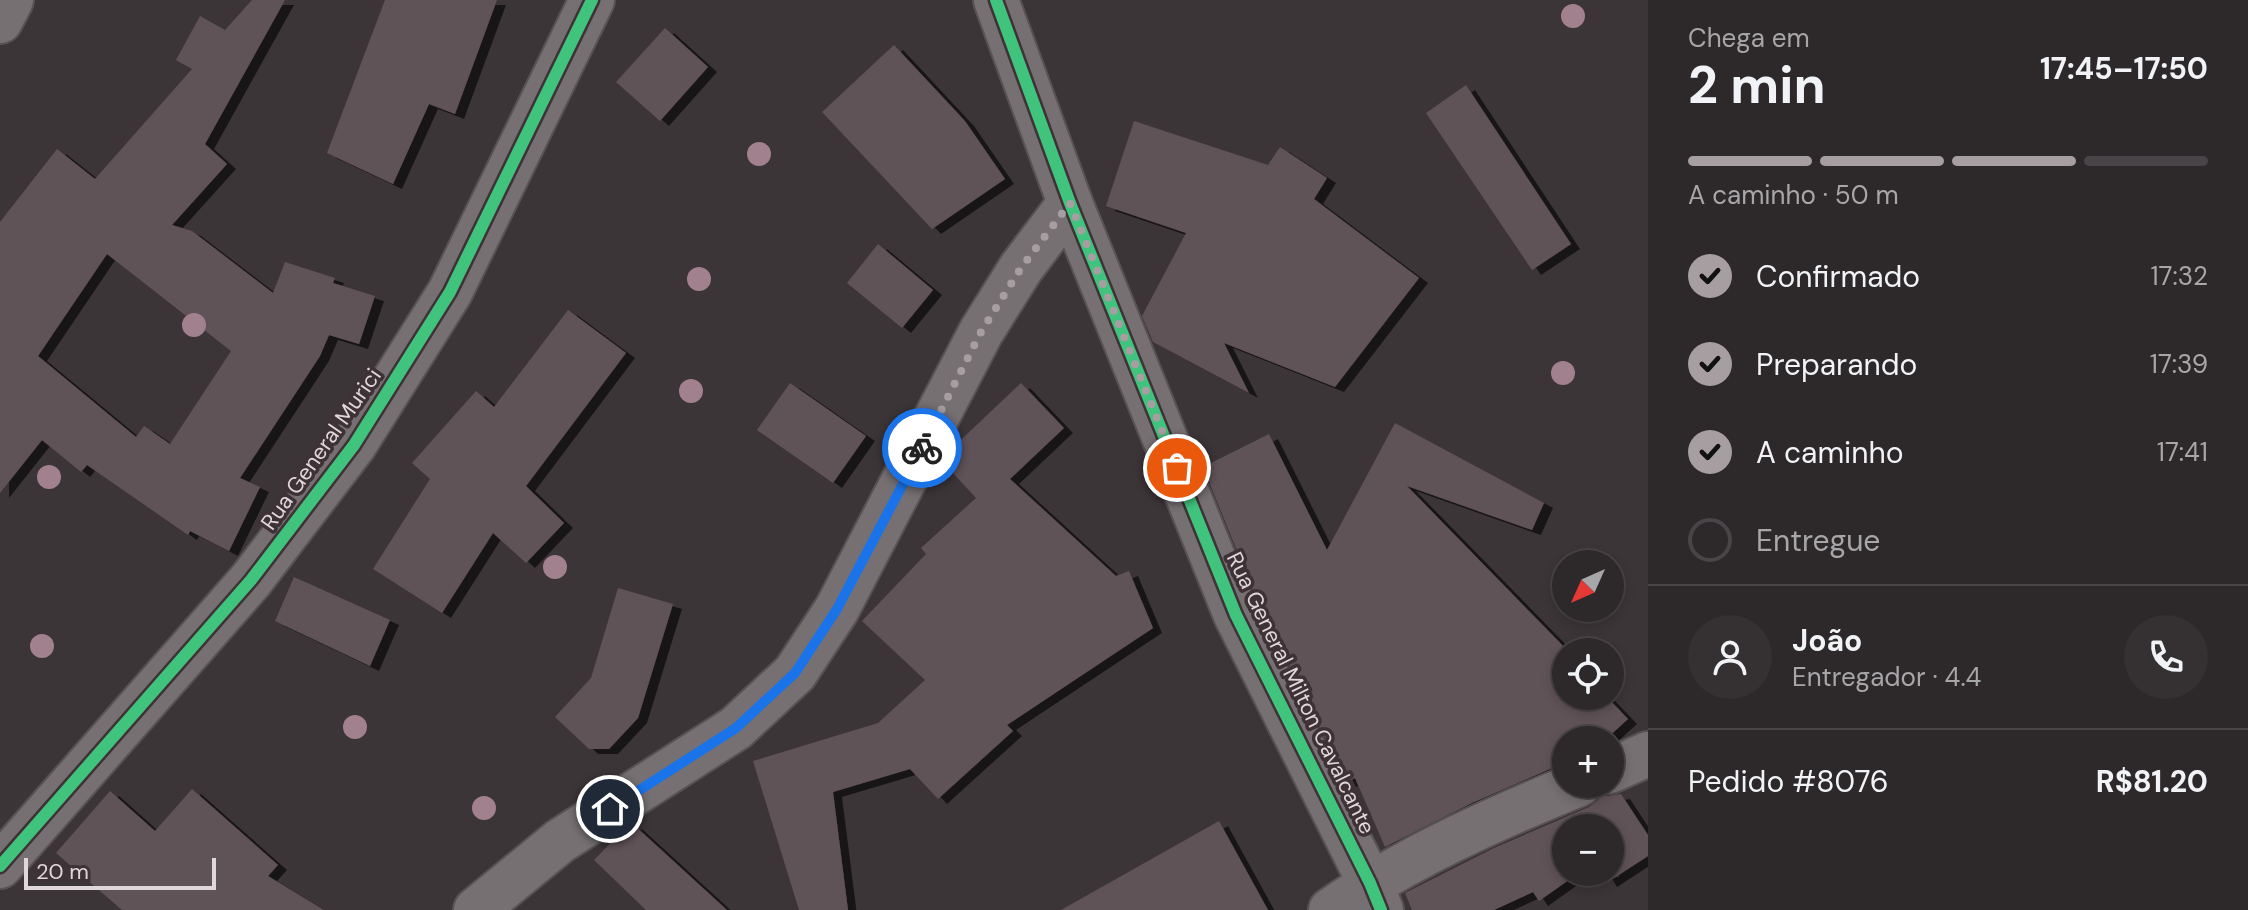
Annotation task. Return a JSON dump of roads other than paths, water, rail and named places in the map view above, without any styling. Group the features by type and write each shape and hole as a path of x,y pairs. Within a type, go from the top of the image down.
{"street":[{"path":"0,21 11,0"},
{"name":"Rua General Murici","path":"0,866 251,580 354,445 450,292 592,0"},
{"name":"Rua General Milton Cavalcante","path":"996,0 1070,203 1236,615 1376,896"},
{"path":"476,910 560,841 736,728 795,673 837,609 981,332 1021,268 1070,203"},
{"path":"1624,765 1648,754"},
{"path":"1331,910 1376,896 1489,821 1552,795"}]}
